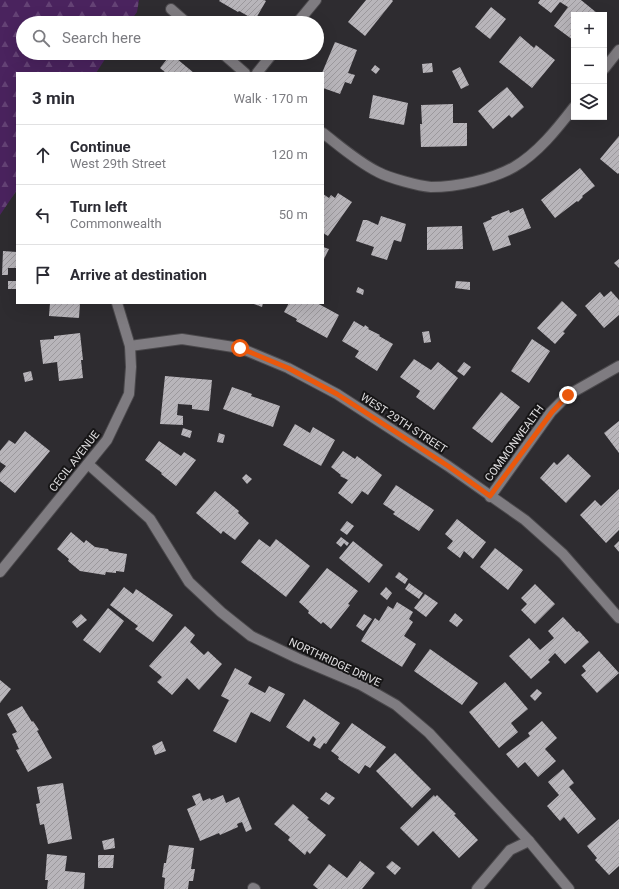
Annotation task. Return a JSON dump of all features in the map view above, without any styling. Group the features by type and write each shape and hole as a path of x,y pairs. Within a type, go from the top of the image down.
{"street":[{"path":"303,16 316,0"},
{"path":"171,9 179,16"},
{"path":"607,65 619,50"},
{"path":"230,60 244,72"},
{"path":"259,72 268,60"},
{"path":"324,134 379,173 430,187 483,180 513,168 536,151 571,110"},
{"name":"CECIL AVENUE","path":"0,572 107,440 129,394 131,367 130,346 117,304"},
{"name":"WEST 29TH STREET","path":"130,346 182,339 240,348 288,368 337,394 448,466 525,520 563,554 619,618"},
{"name":"COMMONWEALTH","path":"490,496 552,412 568,395 619,366"},
{"name":"NORTHRIDGE DRIVE","path":"88,464 150,519 189,582 221,612 251,636 297,658 362,685 396,704 429,733 528,841 569,889"},
{"path":"477,889 510,850 528,841"}],"green space":[{"path":"0,0 139,0 137,12 134,16 16,16 16,60 104,60 97,72 16,72 16,191 0,215"}],"building":[{"path":"366,0 393,1 365,36 348,22"},
{"path":"540,0 581,0 596,12 571,12 571,39 554,26 568,7 560,2 551,13 538,3"},
{"path":"219,1 266,1 257,16 248,16"},
{"path":"491,7 506,19 490,39 475,27"},
{"path":"520,36 534,48 536,45 555,60 532,88 499,62"},
{"path":"335,42 357,50 348,73 355,75 351,84 345,82 340,94 324,88 324,72 322,72"},
{"path":"166,60 178,60 193,72 165,72 160,68"},
{"path":"432,63 433,72 423,73 422,64"},
{"path":"375,65 380,69 376,74 371,70"},
{"path":"460,67 469,85 461,89 452,71"},
{"path":"507,87 524,107 512,118 509,115 493,129 478,111"},
{"path":"373,95 408,103 404,125 369,118"},
{"path":"453,104 453,123 467,123 467,146 421,147 421,105"},
{"path":"619,136 619,173 618,174 600,159"},
{"path":"580,168 595,186 582,196 583,197 578,202 577,201 555,218 541,200"},
{"path":"338,193 352,202 328,236 324,234 324,195 329,198 331,195 335,198"},
{"path":"523,208 531,228 508,236 511,245 493,251 483,223 492,219 491,217 509,210 510,213"},
{"path":"381,216 406,224 401,242 394,240 387,260 371,255 374,247 356,241 363,220 367,220 378,225"},
{"path":"462,226 463,249 427,250 427,227"},
{"path":"324,247 329,249 324,259"},
{"path":"3,251 16,252 16,268 8,268 8,275 2,275"},
{"path":"619,259 619,268 614,263"},
{"path":"8,281 16,281 16,289 8,289"},
{"path":"456,281 470,282 470,290 455,288"},
{"path":"358,287 364,290 363,295 356,292"},
{"path":"611,291 619,300 619,315 604,328 585,306 600,292 604,297"},
{"path":"562,301 577,315 563,332 565,333 555,344 537,328"},
{"path":"50,304 80,304 79,318 49,316"},
{"path":"254,304 263,304 262,307"},
{"path":"288,304 319,304 339,315 327,338 296,321 297,319 284,312"},
{"path":"354,321 364,327 365,325 369,328 368,329 393,344 377,371 355,357 359,351 342,341"},
{"path":"429,331 431,342 424,343 422,332"},
{"path":"80,333 83,378 59,381 57,362 43,364 40,340 54,339 54,336"},
{"path":"532,339 550,351 529,383 511,371"},
{"path":"414,359 431,370 438,362 458,378 434,410 416,397 420,391 400,377"},
{"path":"464,362 471,367 464,376 457,371"},
{"path":"31,371 33,380 25,382 23,373"},
{"path":"165,376 212,380 209,411 192,409 192,405 178,404 177,415 183,416 183,425 160,424"},
{"path":"232,387 252,394 251,396 280,406 273,427 223,409"},
{"path":"501,392 520,407 492,443 472,428"},
{"path":"619,421 619,453 604,433"},
{"path":"295,424 310,433 313,427 335,440 321,466 283,445"},
{"path":"183,428 192,431 190,438 181,435"},
{"path":"25,431 50,451 15,493 0,481 0,473 6,466 0,462 0,451 9,440 15,444"},
{"path":"219,433 225,435 223,443 217,442"},
{"path":"159,441 181,456 184,452 196,460 176,486 145,460"},
{"path":"343,451 355,459 357,456 382,475 368,495 362,491 352,504 338,493 348,480 340,476 341,475 331,467"},
{"path":"568,454 591,476 566,503 540,478 554,462 557,465"},
{"path":"246,474 252,479 247,484 242,478"},
{"path":"396,485 434,510 419,531 393,514 395,512 383,504"},
{"path":"619,489 619,530 606,543 580,515 595,500 601,506"},
{"path":"215,491 239,511 238,513 249,523 235,540 223,531 221,534 196,513"},
{"path":"457,519 486,542 473,559 464,551 460,558 447,548 453,541 445,534"},
{"path":"347,521 354,526 347,535 340,530"},
{"path":"71,532 84,543 86,540 95,547 127,554 124,572 106,572 105,575 80,571 57,549"},
{"path":"341,537 349,543 347,546 344,543 341,547 336,543"},
{"path":"259,539 270,547 276,539 310,566 286,597 241,562"},
{"path":"353,541 383,565 369,583 339,558"},
{"path":"619,541 619,552 614,546"},
{"path":"495,548 523,570 508,590 480,567"},
{"path":"327,568 358,591 348,604 350,605 331,629 323,622 321,624 308,613 309,611 299,602"},
{"path":"399,572 408,579 405,584 395,577"},
{"path":"409,583 423,593 419,599 405,589"},
{"path":"535,584 555,604 535,624 521,610 527,604 521,598"},
{"path":"124,587 133,594 136,589 173,615 153,642 135,629 138,626 110,605"},
{"path":"386,587 392,593 387,600 380,594"},
{"path":"425,594 438,603 426,617 414,608"},
{"path":"397,602 413,612 409,619 413,622 404,636 416,644 402,667 361,641 375,618 379,621 388,606 393,609"},
{"path":"108,608 124,621 100,653 83,640"},
{"path":"455,613 463,620 457,627 449,621"},
{"path":"81,614 87,620 77,628 72,622"},
{"path":"364,614 372,619 363,631 356,626"},
{"path":"563,617 589,642 565,664 555,653 548,660 550,662 531,679 509,656 529,638 540,650 554,638 548,631"},
{"path":"185,626 195,635 190,642 204,655 208,651 222,664 199,690 187,678 172,695 157,682 162,677 149,666"},
{"path":"430,649 478,683 462,705 414,671"},
{"path":"599,651 619,673 597,693 581,675 586,671 582,666"},
{"path":"235,668 252,677 248,684 265,693 269,686 285,694 270,722 251,712 236,743 213,731 229,700 221,696"},
{"path":"0,680 11,689 0,703"},
{"path":"505,682 528,709 511,723 518,732 499,748 469,712"},
{"path":"537,689 542,693 535,701 530,696"},
{"path":"304,699 340,723 326,744 324,743 320,749 313,745 316,739 313,736 309,742 286,727"},
{"path":"22,706 39,730 37,731 52,758 28,772 16,750 19,749 12,734 17,732 7,714"},
{"path":"542,721 557,738 545,749 556,761 538,777 525,762 518,768 506,754 530,736 528,733"},
{"path":"352,723 386,747 370,768 365,765 359,774 338,759 339,757 331,751"},
{"path":"162,741 166,751 155,755 152,746"},
{"path":"395,753 431,789 412,808 376,771"},
{"path":"563,769 574,783 569,787 596,819 578,834 564,817 560,821 547,806 559,795 548,782"},
{"path":"63,783 72,839 48,844 44,824 40,825 36,804 40,803 37,787"},
{"path":"326,792 335,798 329,805 320,799"},
{"path":"200,793 203,801 210,798 211,800 223,795 226,803 239,797 252,829 246,832 242,822 237,824 238,827 220,835 219,833 200,841 187,809 196,805 192,796"},
{"path":"434,795 435,797 437,795 456,814 454,815 478,840 459,858 433,831 418,846 400,828"},
{"path":"293,804 309,818 307,819 326,835 310,854 307,851 305,855 288,840 290,837 274,824"},
{"path":"619,819 619,866 609,875 595,860 597,858 587,846"},
{"path":"114,838 115,848 104,850 102,841"},
{"path":"169,845 194,848 191,869 195,869 193,881 189,881 188,889 164,889 165,878 162,877"},
{"path":"47,854 67,856 65,871 85,873 84,889 47,889 48,880 45,880"},
{"path":"98,855 114,855 113,868 98,868"},
{"path":"360,861 375,873 362,889 318,889 313,885 329,864 347,878"},
{"path":"392,861 401,868 395,875 386,867"}],"route":[{"path":"240,348 288,368 337,394 448,466 490,496 552,412 568,395"}]}
